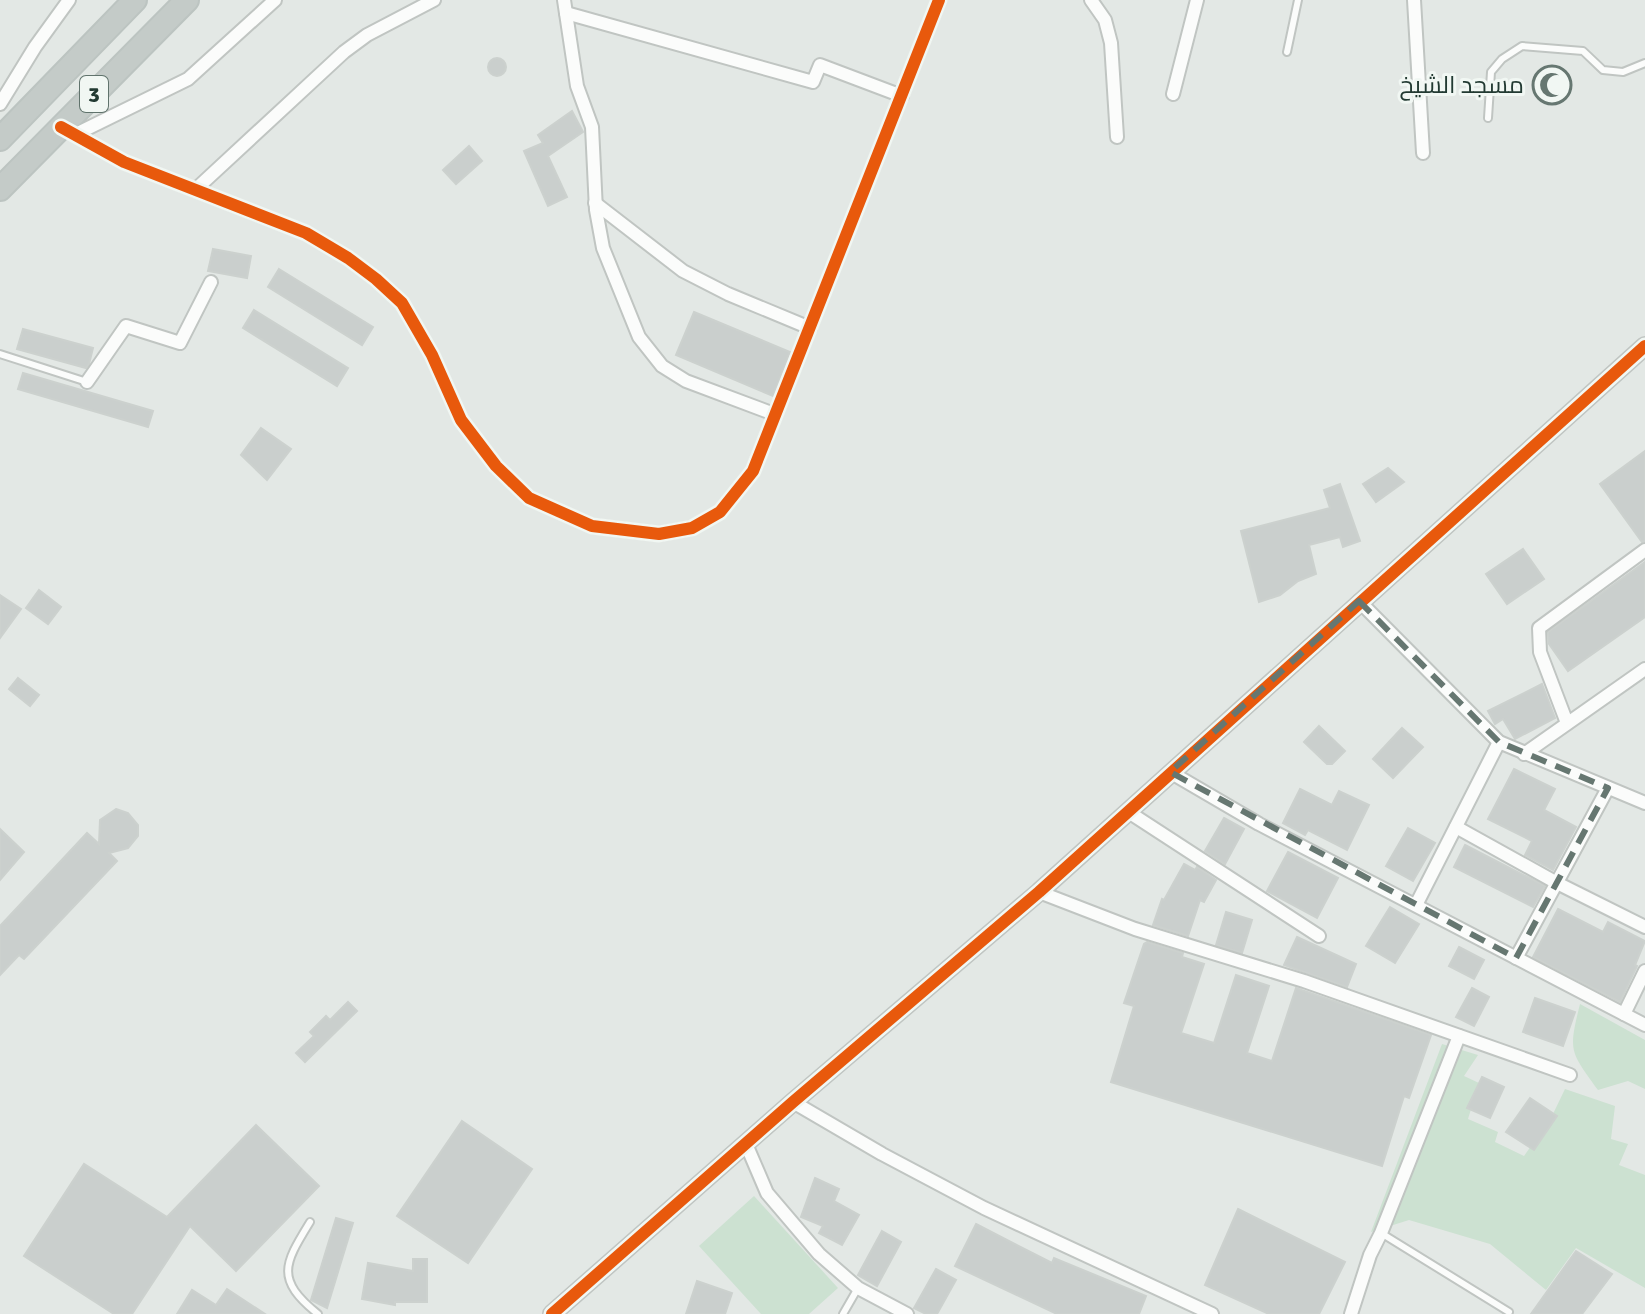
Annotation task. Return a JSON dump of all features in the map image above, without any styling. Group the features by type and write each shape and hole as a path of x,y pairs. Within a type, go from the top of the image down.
{"highway":[{"name":"3","path":"0,139 135,0"},
{"name":"3","path":"0,189 69,131 187,0"}],"street":[{"path":"0,104 69,0"},
{"path":"69,131 188,79 275,0"},
{"path":"195,190 344,52 381,27 434,0"},
{"path":"69,131 124,162 306,233 348,258 402,303 432,355 461,420 496,466 529,498 592,526 659,534 692,528 720,512 753,471 939,0"},
{"path":"1091,0 1105,20 1111,43 1117,137"},
{"path":"1173,94 1197,0"},
{"path":"1414,0 1423,153"},
{"path":"774,414 686,381 662,366 639,337 603,248 595,203 592,127 577,86 565,7 813,82 820,65 902,96"},
{"path":"595,203 683,271 728,294 810,328"},
{"path":"87,382 126,326 180,343 211,282"},
{"path":"552,1314 1039,892 1645,346"},
{"path":"1567,723 1540,652 1539,628 1645,550"},
{"path":"1359,601 1499,742 1608,788 1642,798"},
{"path":"1524,754 1645,669"},
{"path":"1416,905 1499,742"},
{"path":"1170,772 1259,824 1645,1025"},
{"path":"1516,958 1608,788"},
{"path":"1127,811 1319,936"},
{"path":"1456,827 1645,927"},
{"path":"1039,892 1135,929 1304,981 1570,1075"},
{"path":"1624,1014 1645,971"},
{"path":"1351,1314 1370,1255 1459,1036"},
{"path":"793,1102 984,1208 1212,1314"},
{"path":"746,1144 767,1193 819,1254 858,1288 907,1314"}],"lane":[{"path":"1287,52 1298,0"},
{"path":"1488,118 1491,72 1502,59 1522,46 1583,51 1603,70 1623,72 1645,63"},
{"path":"0,354 87,382"},
{"path":"310,1222 288,1258 288,1277 298,1298 318,1314"},
{"path":"1381,1233 1509,1312"},
{"path":"843,1314 858,1288"}],"highlighted area":[{"path":"1359,601 1499,742 1608,788 1516,958 1170,772"}],"green space":[{"path":"1580,1004 1645,1040 1645,1089 1628,1081 1598,1090 1574,1050"},
{"path":"1442,1044 1478,1055 1464,1076 1479,1083 1468,1119 1498,1132 1495,1142 1524,1156 1552,1116 1565,1089 1615,1106 1611,1139 1628,1144 1619,1165 1645,1175 1645,1288 1576,1248 1546,1290 1490,1244 1409,1220 1371,1232"},
{"path":"754,1196 838,1288 809,1314 761,1314 699,1246"}],"building":[{"path":"497,58 506,67 497,76 488,67"},
{"path":"572,111 583,132 548,156 567,197 548,206 524,151 543,143 538,135"},
{"path":"469,146 482,161 456,184 443,170"},
{"path":"213,249 251,256 247,278 208,271"},
{"path":"279,269 373,327 362,345 268,287"},
{"path":"254,310 348,368 337,386 243,328"},
{"path":"694,312 790,352 773,396 676,355"},
{"path":"23,329 93,348 89,364 86,368 17,349"},
{"path":"23,373 153,411 148,427 18,389"},
{"path":"261,428 291,449 267,480 241,455"},
{"path":"1645,451 1645,541 1642,542 1600,484"},
{"path":"1388,468 1404,482 1376,502 1363,484"},
{"path":"1340,484 1360,541 1343,547 1340,537 1309,545 1316,574 1298,581 1280,595 1259,602 1241,531 1330,508 1324,490"},
{"path":"1523,549 1544,579 1507,604 1486,574"},
{"path":"1645,562 1645,617 1568,671 1549,644 1548,632"},
{"path":"39,590 61,607 48,624 26,608"},
{"path":"0,595 21,609 0,638"},
{"path":"18,678 39,695 30,706 9,689"},
{"path":"1542,684 1555,718 1515,739 1503,719 1495,724 1488,711"},
{"path":"1319,726 1345,751 1332,764 1327,764 1304,742"},
{"path":"1402,728 1423,747 1393,778 1373,759"},
{"path":"1514,769 1555,789 1544,810 1576,827 1553,870 1525,855 1532,841 1488,819"},
{"path":"1300,789 1332,805 1339,791 1369,805 1347,850 1308,830 1305,835 1283,823"},
{"path":"116,809 128,813 138,825 138,836 128,848 109,853 117,861 24,959 19,955 0,975 0,926 87,833 99,844 100,820"},
{"path":"1224,818 1244,829 1225,864 1205,851"},
{"path":"1408,828 1435,843 1413,881 1386,866"},
{"path":"0,829 24,852 0,880"},
{"path":"1465,845 1545,886 1533,907 1454,867"},
{"path":"1288,852 1338,878 1317,918 1267,891"},
{"path":"1184,864 1195,870 1197,867 1216,880 1204,902 1200,900 1188,936 1153,925 1162,899"},
{"path":"1390,907 1419,924 1395,963 1366,946"},
{"path":"1558,909 1603,932 1608,922 1645,941 1620,1002 1533,957"},
{"path":"1226,912 1252,920 1242,953 1216,945"},
{"path":"1297,937 1356,964 1347,987 1284,965"},
{"path":"1147,942 1183,953 1182,957 1204,964 1181,1033 1214,1043 1236,975 1269,986 1247,1053 1272,1061 1296,988 1431,1035 1409,1098 1404,1096 1382,1166 1111,1082 1134,1006 1124,1003"},
{"path":"1459,947 1484,960 1474,979 1449,966"},
{"path":"1472,988 1489,997 1474,1026 1456,1017"},
{"path":"1535,998 1575,1012 1563,1046 1523,1032"},
{"path":"348,1002 357,1011 305,1062 296,1053 314,1036 310,1032 326,1016 330,1020"},
{"path":"1482,1077 1504,1087 1490,1118 1467,1108"},
{"path":"1530,1098 1557,1116 1534,1150 1506,1132"},
{"path":"462,1121 532,1169 468,1263 397,1216"},
{"path":"256,1125 319,1186 236,1271 190,1226 132,1314 114,1314 24,1256 84,1164 167,1217"},
{"path":"815,1178 839,1189 834,1201 859,1215 842,1245 819,1233 823,1226 801,1217"},
{"path":"1238,1209 1345,1262 1319,1314 1269,1314 1205,1285"},
{"path":"336,1218 353,1223 327,1308 311,1300"},
{"path":"976,1224 1052,1263 1054,1258 1146,1296 1139,1314 1057,1314 955,1266"},
{"path":"882,1231 901,1242 877,1286 858,1275"},
{"path":"1576,1251 1612,1274 1582,1314 1531,1314"},
{"path":"413,1259 427,1259 427,1302 395,1302 395,1305 362,1299 368,1263 413,1271"},
{"path":"936,1269 956,1280 937,1314 926,1314 914,1308"},
{"path":"697,1281 732,1293 725,1314 686,1314"},
{"path":"227,1289 265,1314 177,1314 192,1290 216,1305"}],"cycle path":[{"path":"61,127 124,162 306,233 348,258 402,303 432,355 461,420 496,466 529,498 592,526 659,534 692,528 720,512 753,471 939,0"},
{"path":"552,1314 1039,892 1645,346"}],"place":[{"name":"مسجد الشيخ","path":"1552,85"}]}
